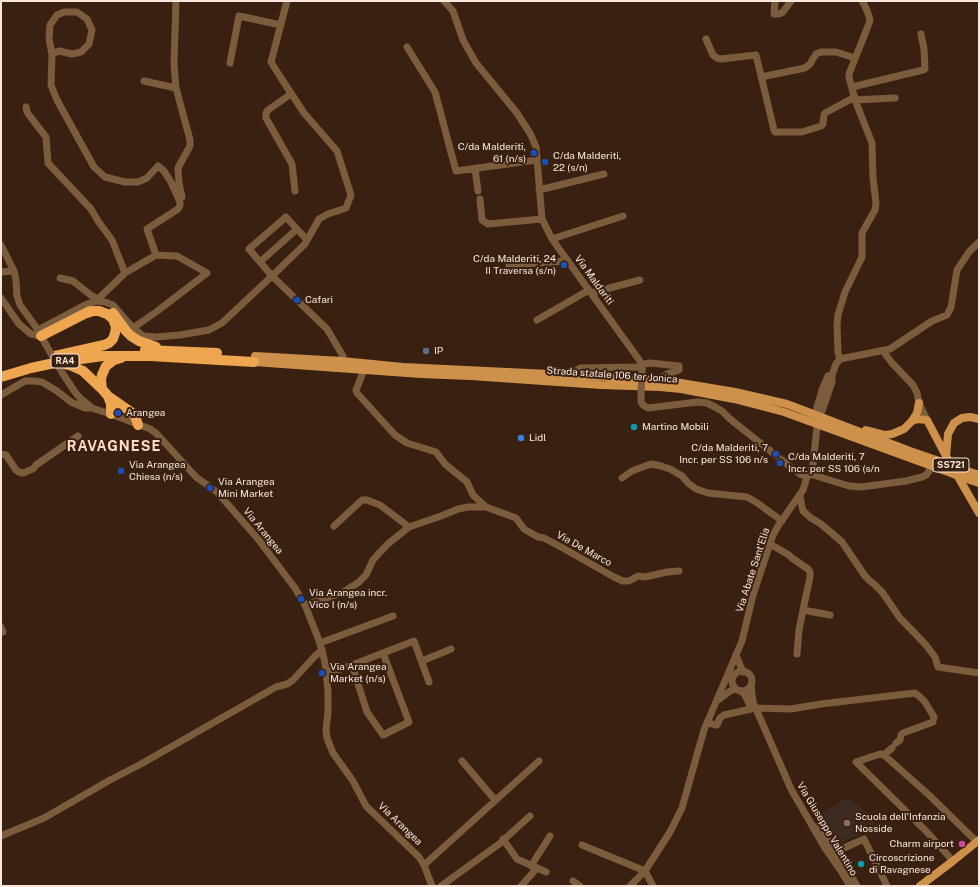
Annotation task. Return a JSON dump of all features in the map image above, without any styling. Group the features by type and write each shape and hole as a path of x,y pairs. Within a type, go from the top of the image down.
{"highway":[{"path":"42,337 95,308 105,308 114,314 131,336 139,341 163,350"},
{"path":"77,352 109,343 115,333 116,327 113,319 107,314 99,311 93,311 84,314"},
{"name":"RA4","path":"1,370 58,355 114,349 163,350 254,359"},
{"path":"110,405 101,380 102,375 106,366 114,360 131,355"},
{"name":"RA4","path":"1,377 31,368 59,362 103,356 131,355 254,359"},
{"path":"59,362 82,371 110,405 131,412 135,416 138,425"}],"main road":[{"name":"Strada statale 106 ter Jonica","path":"254,359 342,361 403,367 663,381 735,392 818,412 835,423 940,463 979,482"},
{"name":"Strada statale 106 ter Jonica","path":"254,359 364,370 601,385 660,387 688,391 734,398 784,412 940,463"},
{"path":"835,423 840,421 885,435 892,434 904,429 912,421 917,413 919,402"},
{"path":"940,463 948,434 954,423 962,418 970,417 979,419"},
{"path":"912,421 917,419 927,420"},
{"name":"SS721","path":"927,420 940,463 978,510"},
{"name":"Strada statale 106 ter Jonica","path":"967,475 979,475"},
{"path":"920,886 978,841"}],"street":[{"path":"156,255 148,229 178,209 180,202 183,201 179,183 178,168 190,146 190,140 176,88 174,64 176,1"},
{"path":"60,278 73,281 98,300 113,305 133,328 143,336 156,337 210,330 222,323 305,244 319,219 328,214 346,208 350,195 337,150 304,113 271,62 288,1"},
{"name":"Via Maldariti","path":"444,1 454,11 462,40 476,64 517,113 531,135 536,148 542,219 552,239 590,291 642,368"},
{"path":"775,1 774,14 783,12 791,1"},
{"path":"840,359 838,353 838,316 845,292 862,257 862,233 875,210 876,203 873,178 872,143 855,98 849,77 870,22 869,16 862,1"},
{"path":"52,54 59,51 72,54 81,52 89,44 92,30 87,19 77,12 64,12 57,15 50,25 49,39 52,54 51,84 57,100 94,167 105,177 125,182 138,182 147,178 158,166 168,177 180,202"},
{"path":"230,63 239,16 281,24"},
{"path":"852,88 925,69 922,34"},
{"path":"706,40 713,55 717,58 721,59 756,55 775,132 802,132 821,126 823,124 825,113 855,98 895,98"},
{"path":"407,47 435,92 456,171 537,160"},
{"path":"761,76 804,68 810,64 816,54 821,52 836,52 856,58"},
{"path":"144,81 176,88"},
{"path":"291,94 268,110 266,113 266,118 292,164 295,191"},
{"path":"26,107 27,112 46,137 48,163 91,209 112,240 125,273"},
{"path":"475,169 478,191"},
{"path":"539,190 604,174"},
{"path":"480,199 482,220 488,224 542,219"},
{"path":"552,239 623,216"},
{"path":"307,240 286,217 248,249 272,276 327,329 343,356 342,361"},
{"path":"260,262 297,229"},
{"path":"818,412 822,390 828,376 832,374 840,359 890,349 932,321 947,315 951,307 957,270 976,244"},
{"path":"1,245 14,271 17,296 20,305 42,337 75,392 92,408"},
{"path":"42,337 85,305 98,300 125,273 156,255 178,256 207,273 133,328"},
{"path":"509,265 568,261"},
{"path":"1,272 14,271"},
{"path":"537,320 590,291 640,280"},
{"path":"1,298 19,324 31,334 42,337"},
{"name":"SS721","path":"883,351 912,385 917,393 919,402 927,420"},
{"path":"663,381 664,376 679,370 679,366 650,363 644,364 642,368 641,395 641,402 643,405 648,408 698,402 707,403 722,411 800,474 849,486 861,487 906,481 922,477 940,463"},
{"path":"570,375 580,368 642,368"},
{"path":"364,370 356,390 357,393 395,435 407,443 436,452 445,464 467,482 473,495 486,507"},
{"path":"1,395 25,382 34,380 42,382 71,402 85,408 110,405"},
{"name":"Via Arangea","path":"138,425 156,433 196,476 217,492 258,539 305,605 321,646 326,671 328,691 326,730 327,738 333,753 353,781 366,806 420,857 432,886"},
{"name":"Via Abate Sant'Elia","path":"630,886 645,871 670,832 682,808 707,722 742,641 753,595 772,536 803,490 813,464 817,427"},
{"path":"1,454 6,455 16,470 23,473 33,469 36,464 78,436"},
{"path":"622,478 632,471 648,465 652,464 661,466 682,476 696,489 708,493 747,497 782,521"},
{"path":"800,495 803,511 842,542 865,576 882,592 900,618 926,645 935,657 938,667 979,673"},
{"path":"334,526 362,500 368,500 380,505 409,528"},
{"path":"305,605 342,593 359,582 366,575 373,560 380,552 409,528 458,509 468,507 486,507"},
{"name":"Via De Marco","path":"486,507 516,518 524,529 561,547 622,581 629,581 638,576 645,577 678,571"},
{"path":"770,544 789,555 808,569 810,577 802,610 797,654"},
{"path":"802,610 830,615"},
{"path":"1,836 44,818 276,687 287,684 293,680 315,656 321,646 392,616"},
{"path":"326,671 341,669 414,641 429,682"},
{"path":"422,661 451,649"},
{"path":"352,665 367,712 383,735 409,722 383,653"},
{"path":"736,655 740,672"},
{"path":"716,701 735,689 745,691 748,689 751,686 752,679 747,673 740,672 733,678 735,689"},
{"name":"Via Giuseppe Valentino","path":"751,686 754,709"},
{"name":"Via Giuseppe Valentino","path":"735,689 745,695 754,709 786,783 821,850 838,873 845,886"},
{"path":"707,722 715,725 724,715 754,709 791,709 915,693 925,702 934,717 933,721 903,733 900,740 884,755"},
{"path":"953,861 926,831 856,762 880,754 884,755 978,841"},
{"path":"462,761 495,800"},
{"path":"424,865 538,761"},
{"name":"Via Giuseppe Valentino","path":"786,783 816,827 825,848 850,886"},
{"path":"441,886 503,840 530,816"},
{"path":"816,827 847,869 857,886"},
{"path":"521,886 534,867 550,836"},
{"path":"835,852 864,839 888,886"},
{"path":"503,840 517,859 546,872"},
{"path":"582,845 645,871 653,886"},
{"path":"573,881 580,886"}],"shaded area":[{"name":"Scuola dell'Infanzia Nosside","path":"846,798 873,816 874,825 869,831 834,845 817,817"}],"place":[{"name":"C/da Malderiti, 61 (n/s)","path":"534,153"},
{"name":"C/da Malderiti, 22 (s/n)","path":"545,162"},
{"name":"C/da Malderiti, 24 II Traversa (s/n)","path":"564,265"},
{"name":"Cafari","path":"297,300"},
{"name":"IP","path":"426,351"},
{"name":"Arangea","path":"118,413"},
{"name":"Martino Mobili","path":"634,427"},
{"name":"Lidl","path":"521,438"},
{"name":"C/da Malderiti, 7 Incr. per SS 106 n/s","path":"776,454"},
{"name":"C/da Malderiti, 7 Incr. per SS 106 (s/n","path":"780,463"},
{"name":"Via Arangea Chiesa (n/s)","path":"121,471"},
{"name":"Via Arangea Mini Market","path":"210,488"},
{"name":"Via Arangea incr. Vico I (n/s)","path":"301,599"},
{"name":"Via Arangea Market (n/s)","path":"322,673"},
{"name":"Scuola dell'Infanzia Nosside","path":"847,823"},
{"name":"Charm airport","path":"962,844"},
{"name":"Circoscrizione di Ravagnese","path":"861,864"}],"district":[{"name":"RAVAGNESE","path":"114,447"}]}
